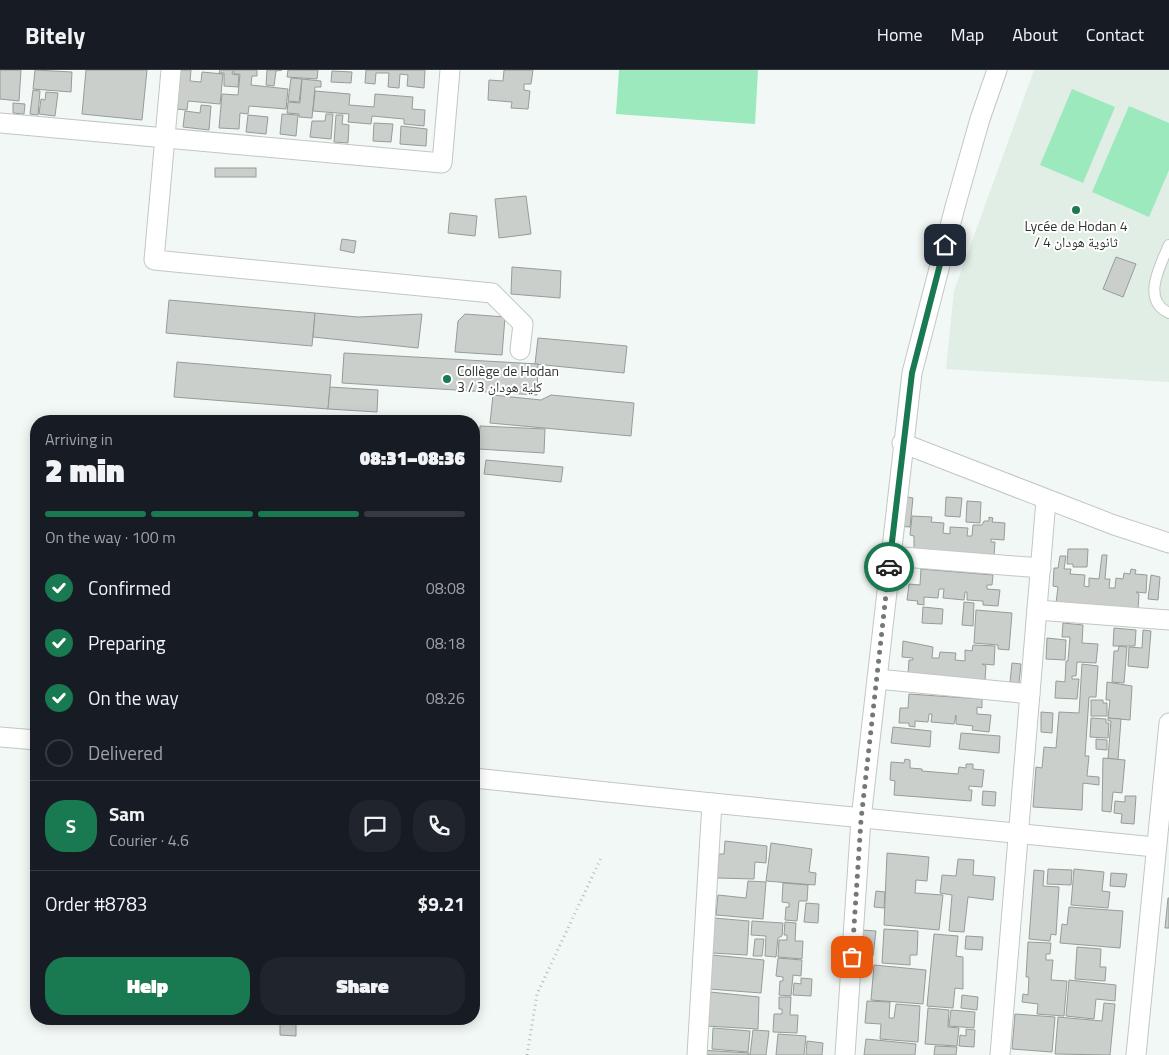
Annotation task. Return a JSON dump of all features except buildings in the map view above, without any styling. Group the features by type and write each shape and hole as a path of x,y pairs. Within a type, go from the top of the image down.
{"street":[{"path":"172,70 154,260 492,292 523,324 520,350"},
{"path":"0,123 442,163 450,70"},
{"path":"845,1055 861,820 902,443 912,373 929,301 980,119 997,70"},
{"path":"902,443 1046,500 1169,542"},
{"path":"1000,1055 1046,500"},
{"path":"890,556 1041,568"},
{"path":"1037,610 1169,620"},
{"path":"877,679 1030,694"},
{"path":"1136,1055 1155,847 1169,723"},
{"path":"0,737 30,740"},
{"path":"480,779 861,820 1155,847"},
{"path":"697,1055 712,803"}],"lane":[{"path":"1169,245 1155,278 1154,295 1161,310 1169,314"}],"path":[{"path":"527,1055 537,994 601,858"}],"shaded area":[{"name":"Lycée de Hodan 4 / ثانوية هودان 4","path":"1034,70 1169,70 1169,382 946,369 954,291"}],"green space":[{"path":"619,70 758,70 755,124 616,114"},
{"path":"1072,89 1115,107 1083,183 1040,165"},
{"path":"1129,106 1169,123 1169,170 1149,217 1092,192"}],"way so far":[{"path":"852,957 861,820 889,567"}],"place":[{"name":"Lycée de Hodan 4 / ثانوية هودان 4","path":"1076,210"},
{"name":"Collège de Hodan 3 / كلية هودان 3","path":"447,379"}],"route":[{"path":"889,567 902,443 912,373 929,301 945,245"}]}
